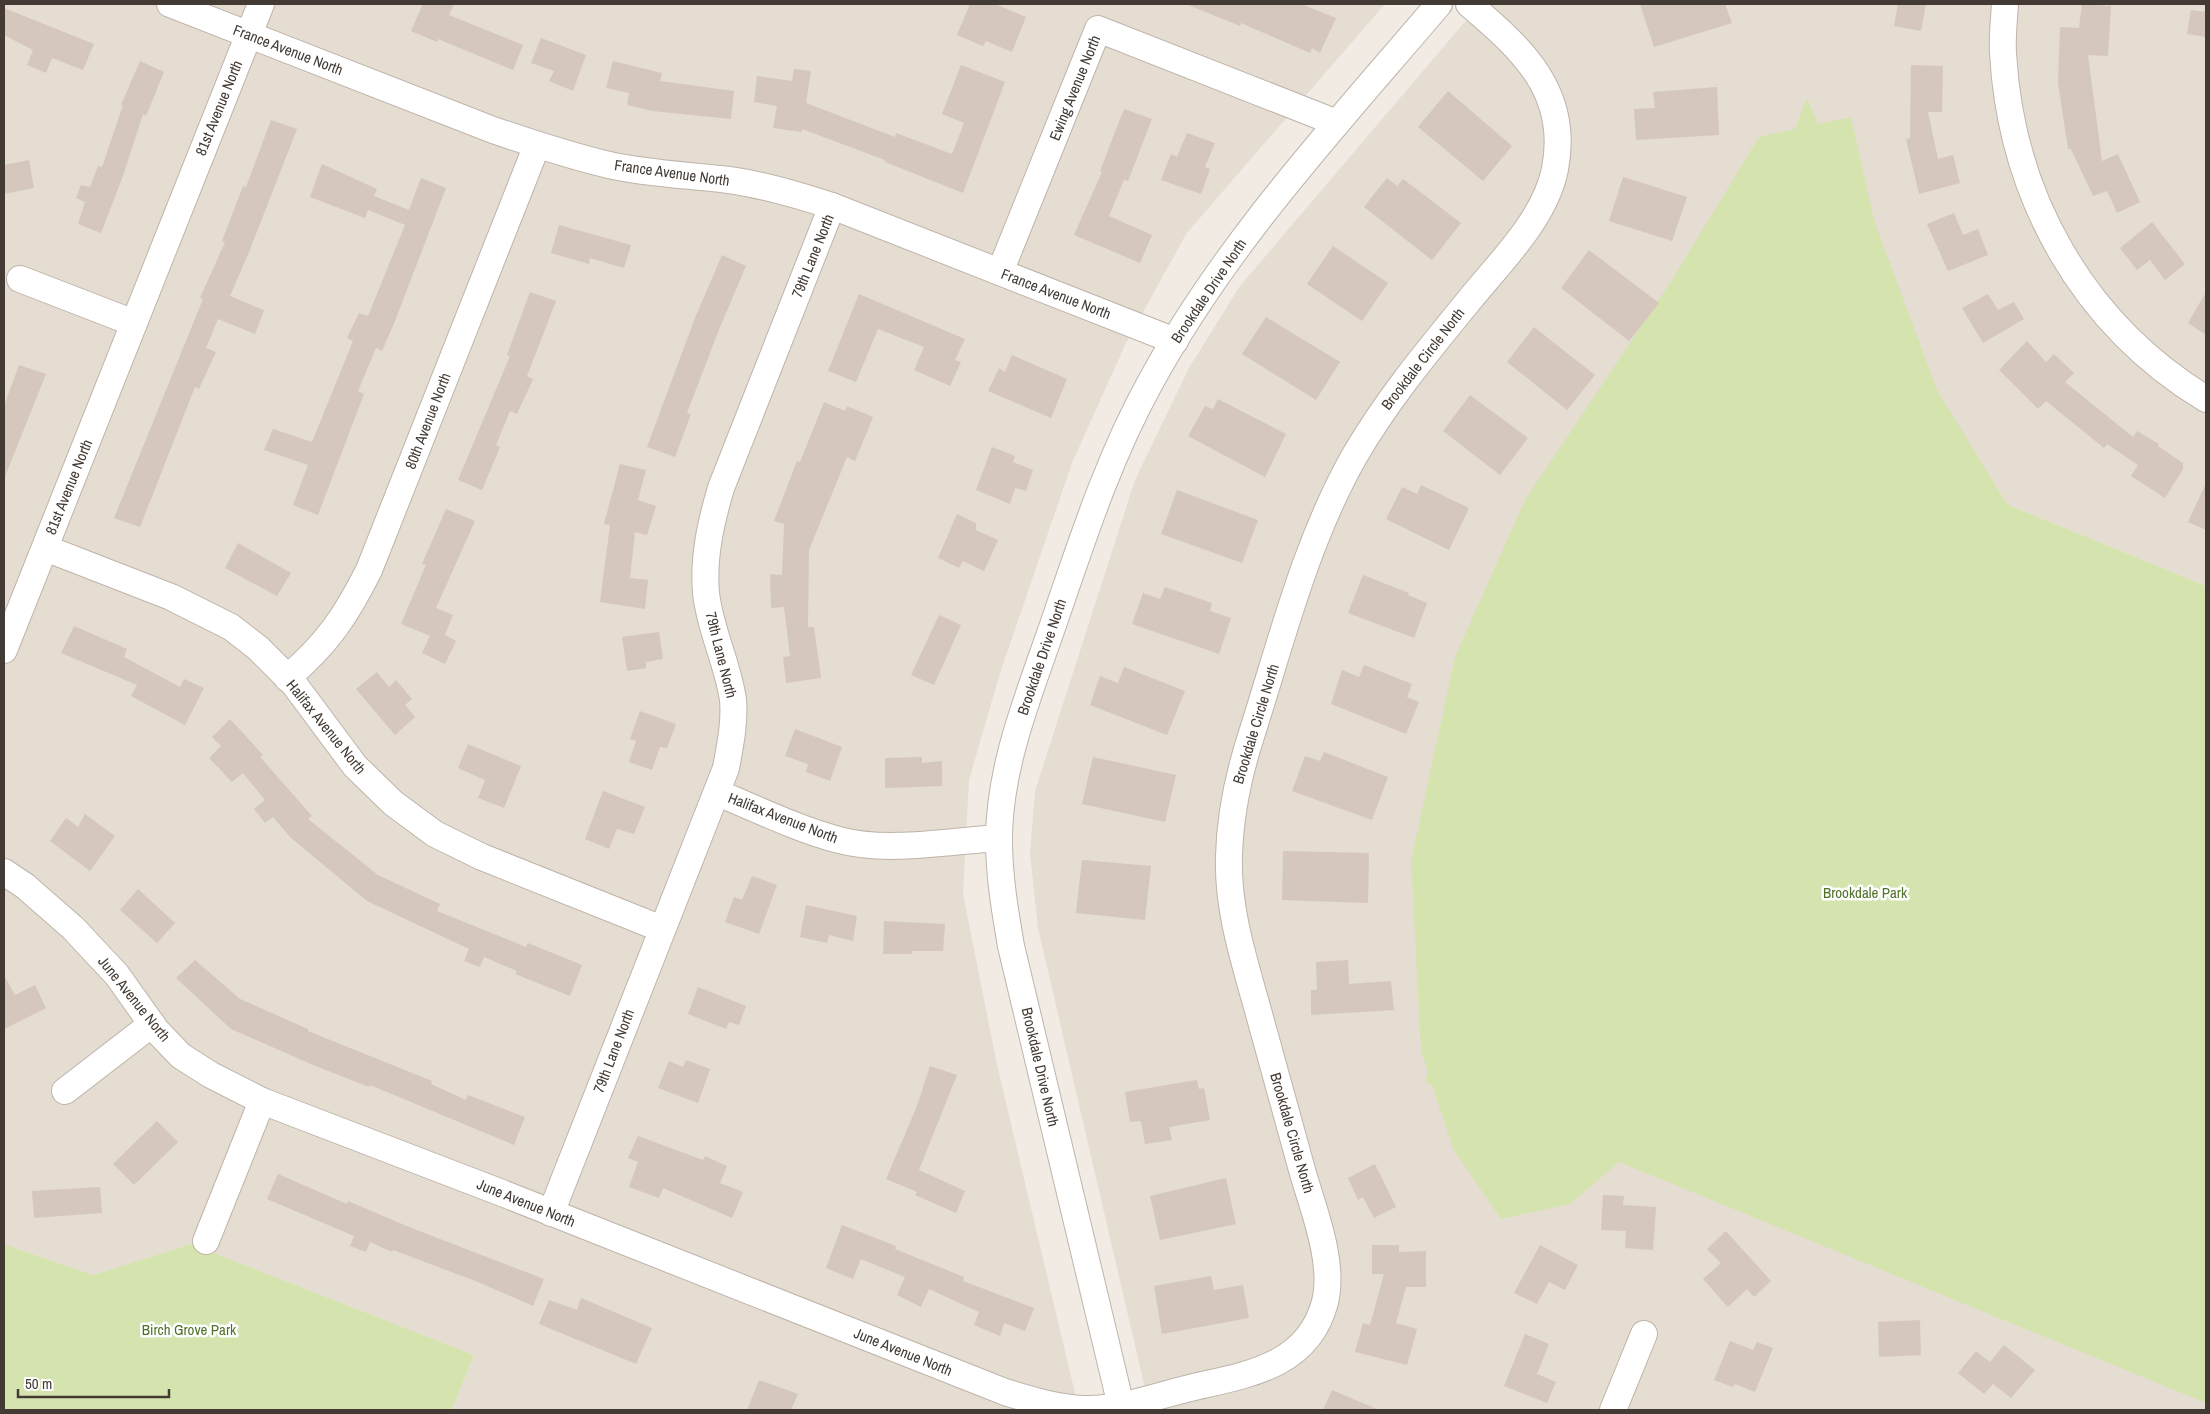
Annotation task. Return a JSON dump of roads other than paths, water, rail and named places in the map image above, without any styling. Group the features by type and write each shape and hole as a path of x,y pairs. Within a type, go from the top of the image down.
{"street":[{"name":"France Avenue North","path":"170,4 493,130 537,145 609,165 669,176 729,180 782,190 832,206 1175,340"},
{"name":"81st Avenue North","path":"4,650 261,4"},
{"name":"Brookdale Drive North","path":"1121,1408 1011,946 1002,894 999,838 1004,787 1016,734 1091,516 1119,444 1150,383 1175,340 1221,269 1338,123 1439,4"},
{"name":"Brookdale Circle North","path":"1121,1408 1272,1367 1296,1350 1312,1330 1324,1303 1328,1275 1323,1248 1233,912 1229,860 1232,806 1244,756 1305,568 1326,512 1346,472 1384,409 1414,367 1529,226 1546,200 1556,168 1557,136 1552,104 1538,73 1518,47 1469,4"},
{"path":"2005,4 2003,52 2008,99 2022,164 2042,217 2068,265 2100,310 2139,349 2180,383 2206,399"},
{"name":"Ewing Avenue North","path":"1000,272 1098,28 1338,123"},
{"name":"80th Avenue North","path":"287,678 312,656 335,630 354,601 369,570 537,145"},
{"name":"79th Lane North","path":"551,1213 718,793 726,768 733,734 732,700 706,594 705,558 711,521 725,478 832,206"},
{"path":"20,279 134,323"},
{"name":"Halifax Avenue North","path":"45,548 171,597 231,627 258,648 287,678 355,766 393,803 435,834 482,857 662,930"},
{"name":"Halifax Avenue North","path":"718,793 840,840 900,845 999,838"},
{"name":"June Avenue North","path":"4,872 25,886 73,928 117,974 152,1024 181,1056 211,1075 262,1101 1005,1392 1045,1404 1086,1409 1121,1408"},
{"path":"66,1091 152,1024"},
{"path":"206,1241 262,1101"},
{"path":"1613,1410 1644,1334"}],"park label":[{"name":"Brookdale Park","path":"1865,893"},
{"name":"Birch Grove Park","path":"189,1330"}]}
